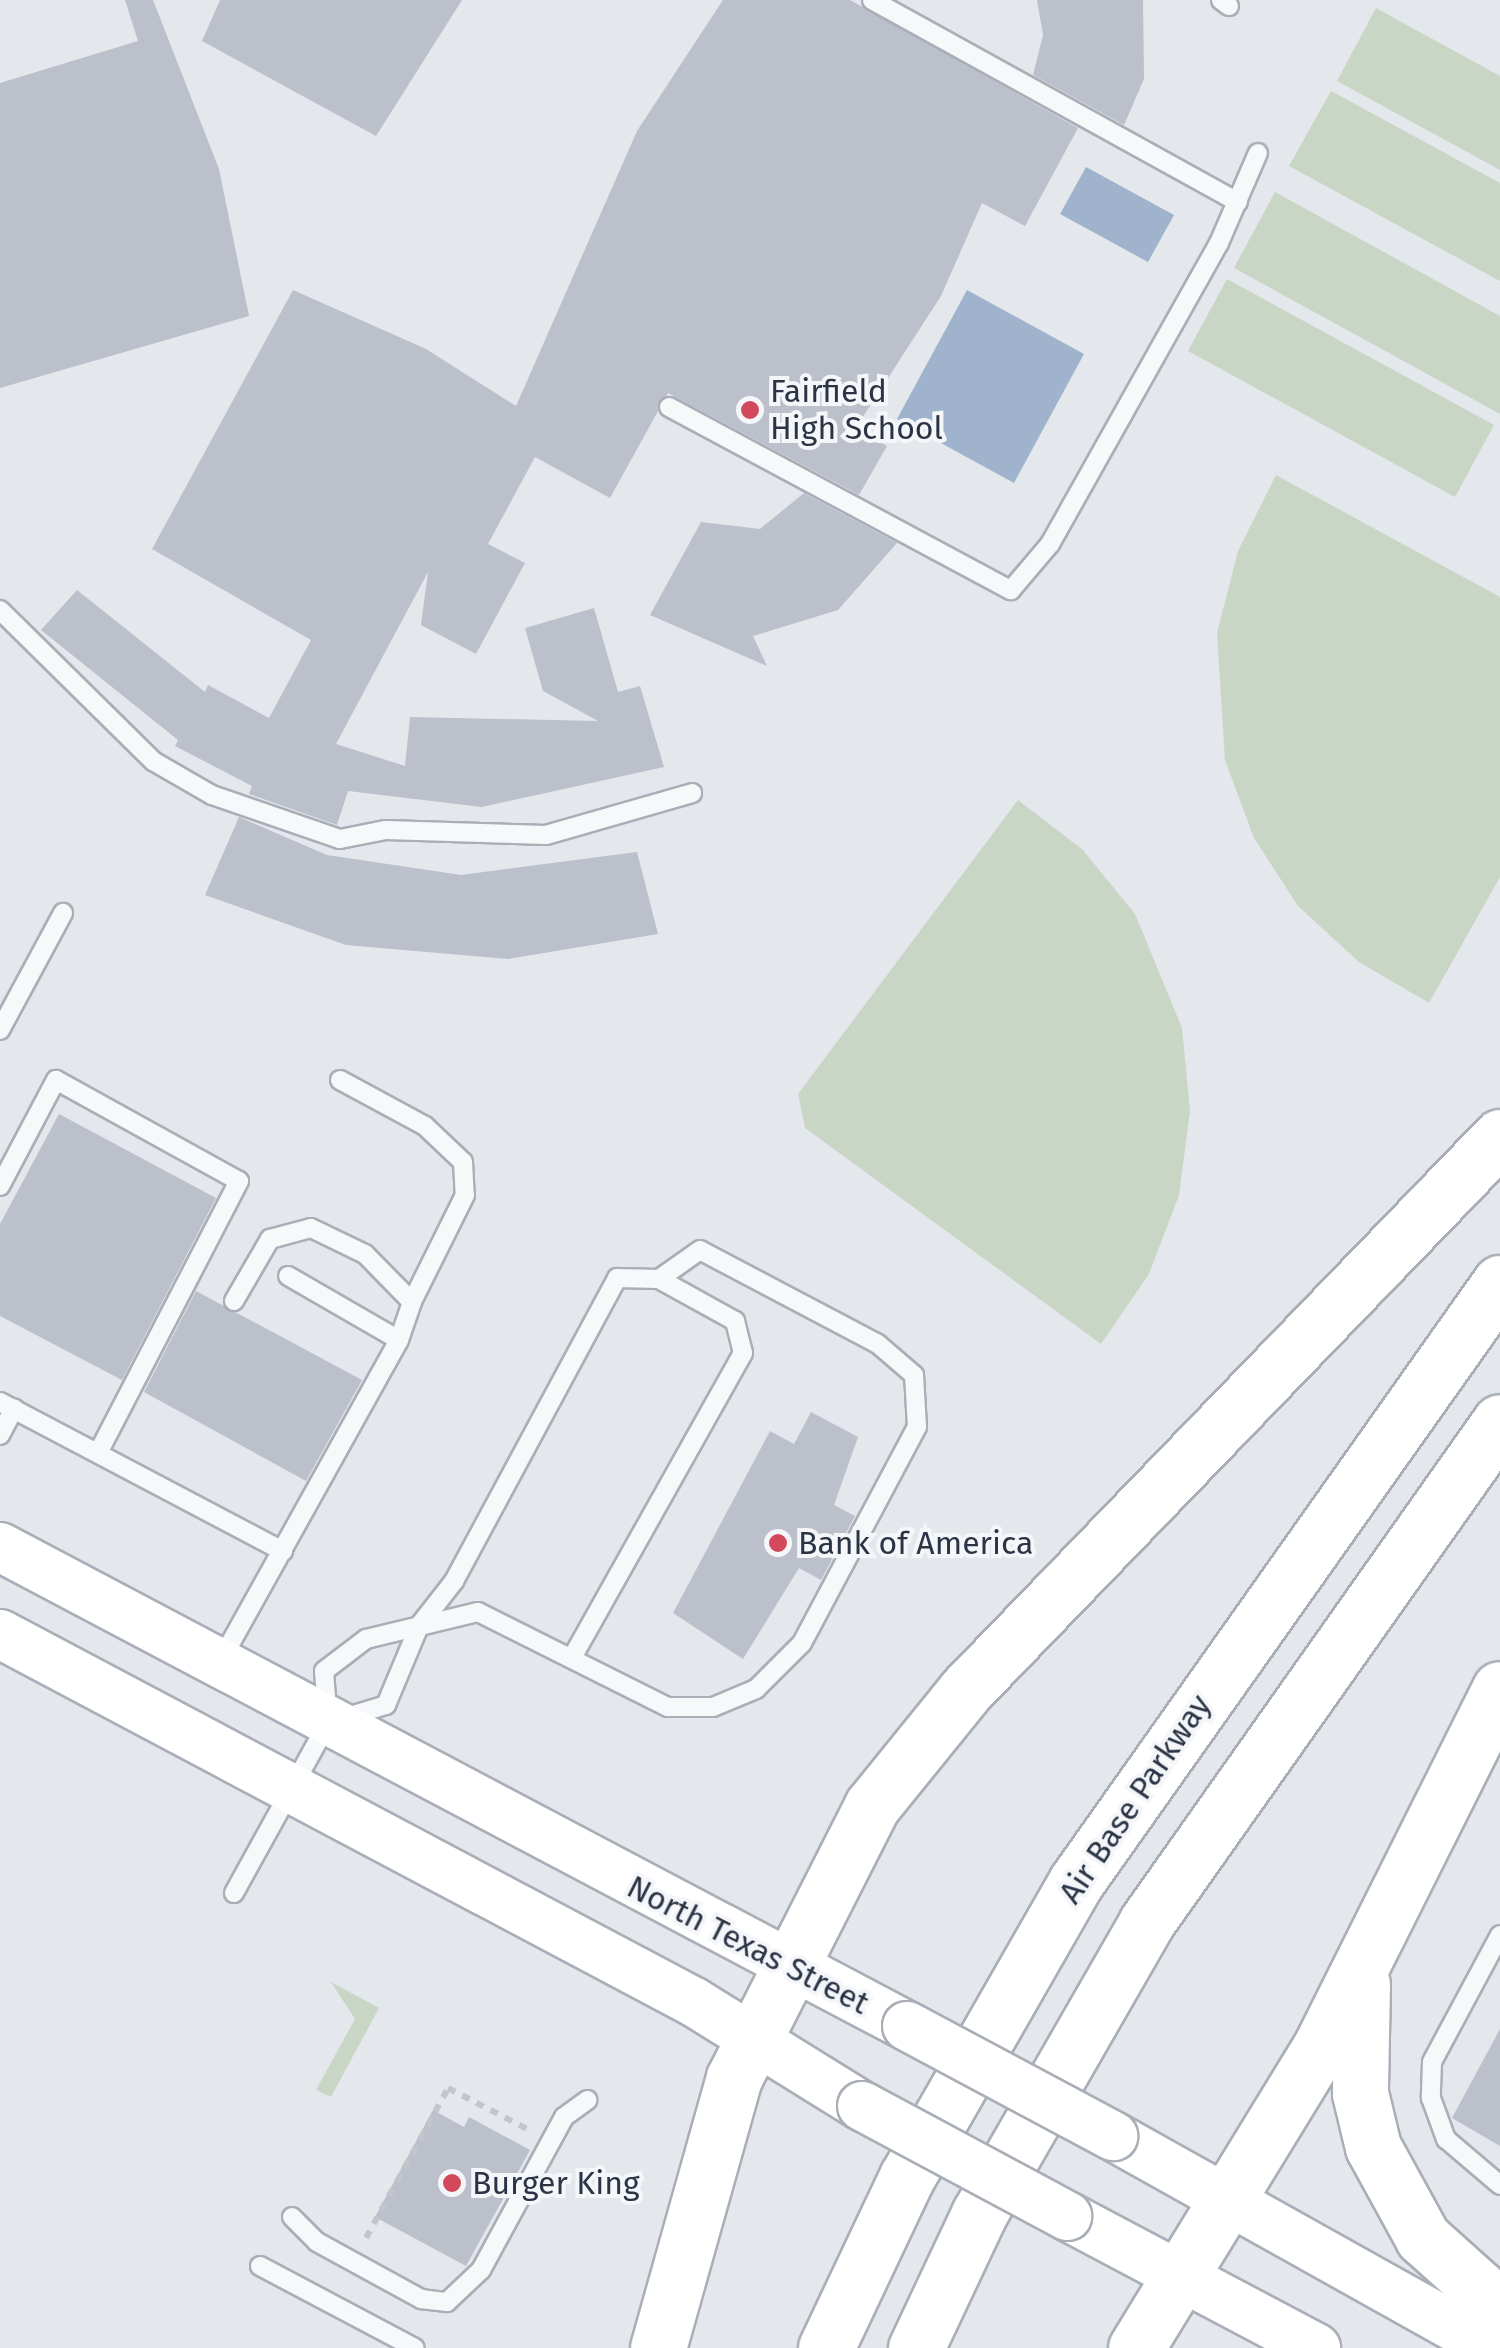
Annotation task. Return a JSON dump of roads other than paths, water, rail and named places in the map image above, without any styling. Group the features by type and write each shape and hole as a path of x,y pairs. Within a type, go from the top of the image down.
{"main road":[{"path":"658,2348 751,2040 786,1966 915,1744 1500,1137"},
{"name":"Air Base Parkway","path":"826,2348 907,2177 1076,1882 1500,1283"},
{"path":"916,2348 980,2214 1146,1923 1500,1422"},
{"name":"North Texas Street","path":"0,1547 1113,2136 1492,2348"},
{"path":"0,1634 292,1788 751,2040 862,2106 1316,2348"},
{"path":"1136,2348 1230,2200 1363,1966 1500,1688"},
{"path":"1363,1966 1360,2093 1373,2147 1424,2238 1500,2307"}],"lane":[{"path":"872,0 1238,202"},
{"path":"669,407 1010,590 1050,544 1238,202 1258,153"},
{"path":"0,610 153,761 212,794 340,838 386,830 468,840 546,834 692,793"},
{"path":"0,1030 63,913"},
{"path":"0,1186 56,1080 238,1180 98,1453"},
{"path":"220,1664 399,1340 412,1302 464,1195 464,1162 425,1126 340,1080"},
{"path":"234,1301 270,1239 311,1228 365,1254 412,1302"},
{"path":"234,1893 328,1723 324,1671 366,1640 478,1612 668,1708 713,1706 756,1689 802,1644 917,1427 914,1374 878,1344 700,1250 659,1278"},
{"path":"288,1276 399,1340"},
{"path":"328,1723 386,1706 419,1626 454,1582 617,1278 659,1278 735,1321 743,1353 572,1658"},
{"path":"0,1435 7,1406 284,1551"},
{"path":"1500,1935 1432,2062 1432,2098 1446,2139 1500,2185"},
{"path":"292,2217 334,2252 421,2299 447,2302 481,2270 564,2116 587,2100"},
{"path":"260,2266 414,2348"}],"water":[{"path":"1086,167 1174,215 1148,262 1060,214"},
{"path":"967,290 1084,354 1014,483 897,419"}],"place":[{"name":"Fairfield High School","path":"750,410"},
{"name":"Bank of America","path":"778,1543"},
{"name":"Burger King","path":"452,2183"}]}
